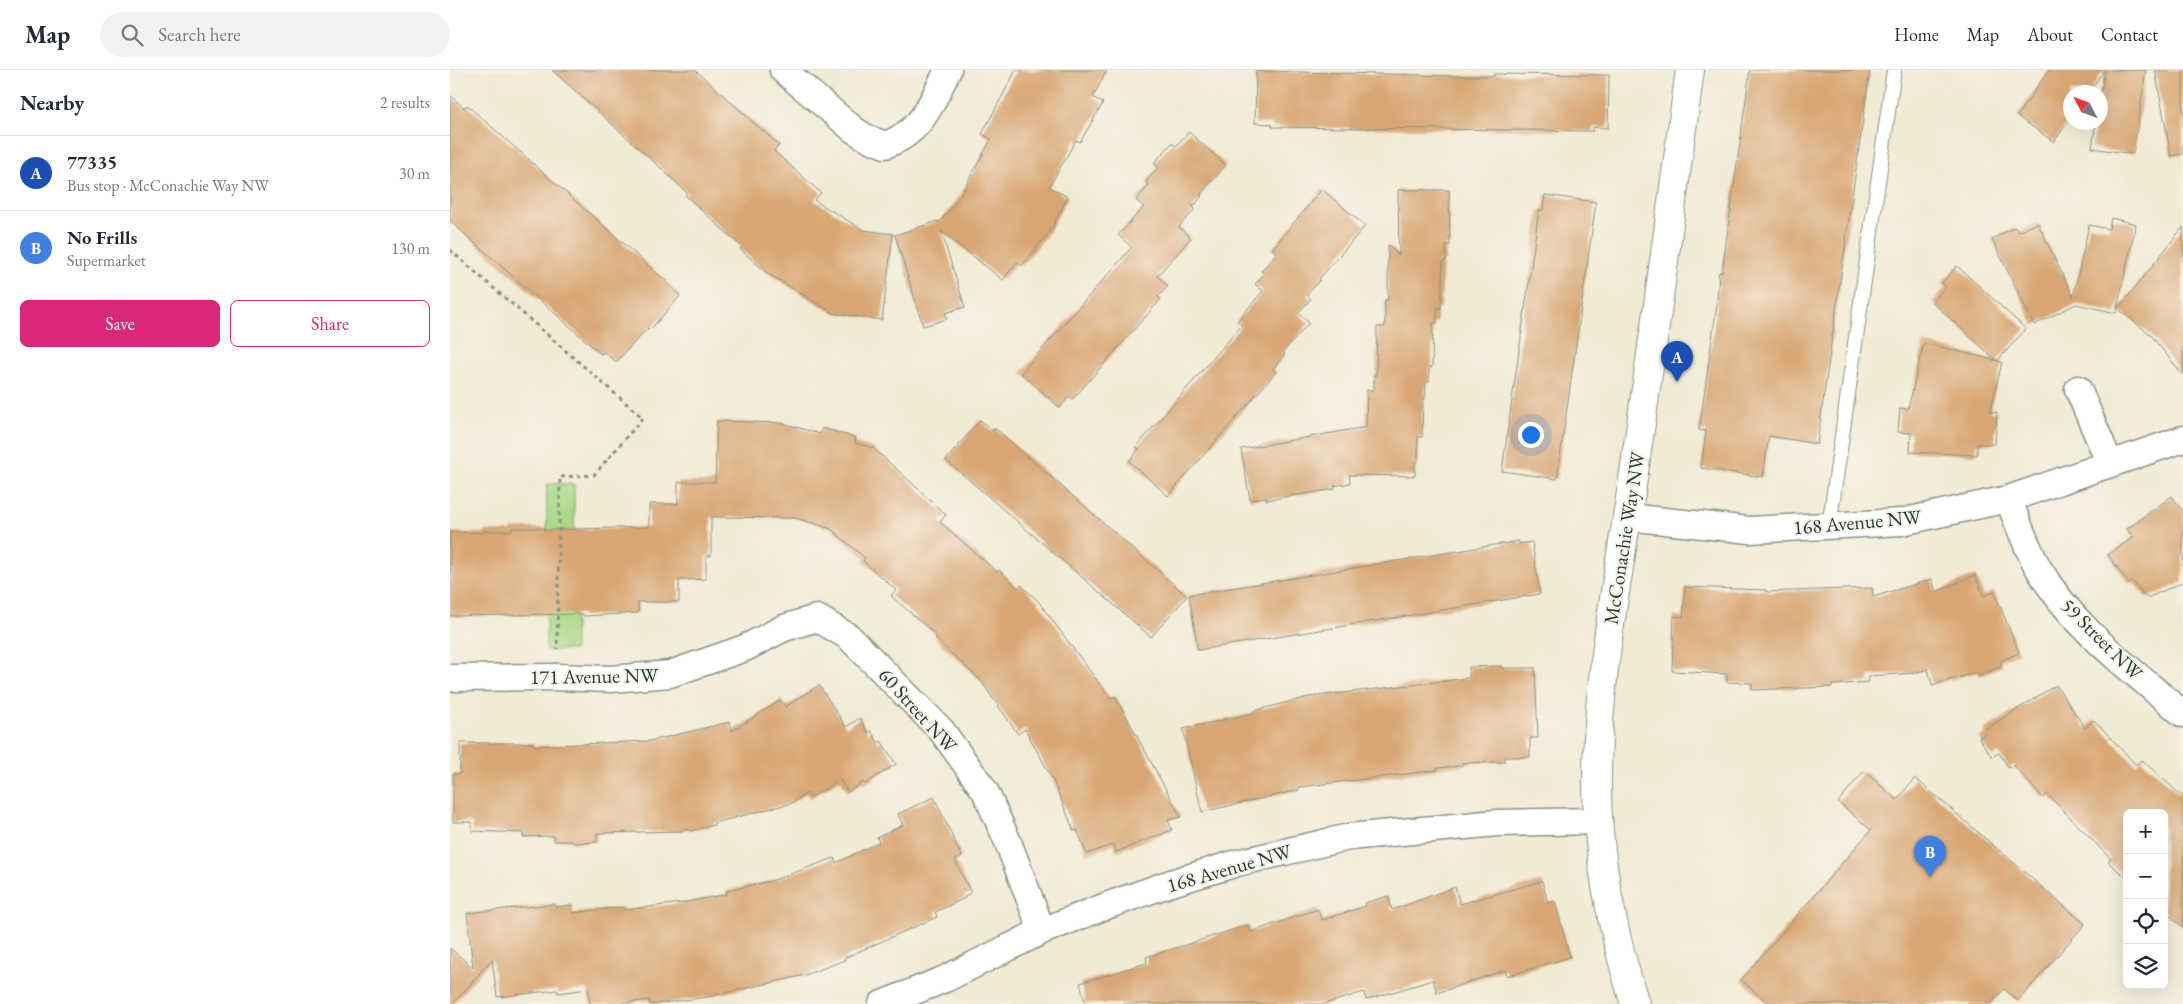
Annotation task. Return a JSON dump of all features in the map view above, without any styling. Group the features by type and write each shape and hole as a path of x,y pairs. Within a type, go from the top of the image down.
{"street":[{"path":"783,70 854,130 867,138 885,145 900,140 918,126 948,70"},
{"name":"McConachie Way NW","path":"1635,1004 1611,909 1599,821 1596,785 1599,715 1607,646 1690,70"},
{"path":"2078,389 2110,464"},
{"name":"168 Avenue NW","path":"1627,517 1750,530 1901,522 2008,499 2183,439"},
{"name":"59 Street NW","path":"2008,499 2039,569 2070,611 2106,648 2183,714"},
{"name":"171 Avenue NW","path":"450,678 557,677 611,679 670,674 745,648 784,628 817,618"},
{"name":"60 Street NW","path":"817,618 849,636 942,732 984,790 1008,842 1042,932"},
{"name":"168 Avenue NW","path":"882,1004 945,979 1042,932 1106,906 1171,883 1247,861 1350,837 1497,823 1599,821"}],"lane":[{"path":"1829,527 1894,70"}],"path":[{"path":"450,250 643,418 594,475 560,477 557,654"}],"green space":[{"path":"547,484 574,484 575,650 546,650"}],"building":[{"path":"552,70 695,70 779,145 774,151 821,193 814,200 863,230 893,234 882,320 833,313 767,273 740,249 742,247 685,195 687,193 663,170"},
{"path":"1016,70 1107,70 1093,97 1103,103 1080,142 1076,140 1049,187 1068,197 1050,231 1022,266 1017,262 1003,280 941,231 965,307 945,313 947,319 923,326 895,235 938,221 939,223 960,196 991,139 982,134"},
{"path":"1750,70 1870,70 1817,444 1769,436 1763,477 1701,468 1706,431 1699,430 1717,304 1719,272 1722,272"},
{"path":"2049,70 2104,70 2094,85 2063,85 2063,129 2054,142 2017,116"},
{"path":"2105,70 2146,70 2133,154 2092,148 2095,130 2108,130 2108,85 2102,85"},
{"path":"2155,70 2183,70 2183,154 2171,156"},
{"path":"1256,71 1460,76 1494,76 1494,74 1609,75 1608,128 1593,127 1593,131 1272,127 1272,124 1255,123"},
{"path":"450,95 464,108 467,105 666,281 680,296 650,330 648,328 616,362 604,352 601,354 450,221"},
{"path":"1189,132 1226,165 1200,195 1202,196 1193,207 1195,209 1179,227 1191,238 1157,276 1168,286 1158,297 1161,299 1073,399 1069,396 1060,408 1021,373 1132,247 1118,235 1144,207 1136,200 1149,185 1146,182 1158,167 1154,163 1172,143 1176,146"},
{"path":"1322,189 1365,226 1307,295 1311,299 1298,313 1309,323 1283,352 1285,354 1273,369 1276,372 1168,496 1129,461 1139,449 1136,447 1242,325 1237,321 1263,291 1255,284 1264,274 1261,271 1277,253 1272,249"},
{"path":"1398,190 1449,190 1450,245 1446,245 1446,261 1443,261 1441,308 1437,308 1437,323 1433,323 1432,368 1429,367 1429,382 1426,382 1425,399 1423,399 1422,437 1418,437 1418,462 1415,462 1415,476 1349,475 1350,483 1334,486 1335,489 1266,500 1266,497 1250,500 1241,449 1366,427 1367,390 1374,390 1374,375 1376,375 1377,327 1385,327 1385,300 1388,300 1388,245 1399,255"},
{"path":"1545,195 1596,202 1557,479 1502,471 1539,210 1543,210"},
{"path":"2111,218 2136,224 2116,313 2076,304 2034,325 1992,239 2015,227 2018,232 2038,223 2073,297 2089,225 2109,229"},
{"path":"2183,227 2183,375 2150,334 2118,309"},
{"path":"1957,266 2026,329 1997,361 1932,302 1946,287 1942,283"},
{"path":"1924,343 2002,362 1990,412 1997,412 1995,444 1977,444 1977,455 1910,452 1911,433 1898,432 1900,408 1908,409"},
{"path":"980,420 993,431 995,428 1187,596 1151,637 946,460"},
{"path":"717,421 782,423 820,434 822,428 856,438 855,443 873,448 902,474 946,515 940,522 997,572 999,570 1018,588 1021,585 1038,601 1110,698 1115,696 1181,817 1168,820 1172,830 1116,852 1114,844 1087,854 1077,830 1074,831 1053,780 1025,729 1018,734 981,681 935,638 937,636 891,596 896,590 863,561 865,558 831,529 813,523 795,518 711,517 711,556 706,556 706,579 679,580 679,602 638,602 638,613 583,616 583,614 450,616 450,532 484,533 484,531 511,531 512,528 544,528 544,530 649,527 649,504 678,504 678,482 715,482"},
{"path":"2172,496 2183,512 2183,582 2147,598 2132,581 2129,584 2108,555 2133,537 2127,529"},
{"path":"1519,541 1519,544 1532,542 1540,594 1198,650 1189,595"},
{"path":"1975,575 1984,596 1994,591 2019,653 2000,661 2002,666 1979,676 1978,672 1932,685 1928,669 1914,673 1869,676 1869,682 1832,685 1832,687 1752,690 1752,683 1727,682 1727,674 1672,671 1674,616 1683,617 1685,587 1766,590 1766,592 1872,588 1873,597 1932,579 1936,592"},
{"path":"1502,666 1501,668 1535,668 1538,738 1530,738 1530,757 1504,757 1504,762 1462,763 1462,766 1437,768 1438,770 1299,787 1299,790 1202,812 1183,729 1254,713 1253,711 1309,697 1469,678 1469,667"},
{"path":"819,685 846,727 860,718 868,733 871,731 878,743 881,741 896,764 865,784 863,782 848,792 840,780 810,798 807,793 792,803 714,823 714,825 690,831 689,829 681,831 597,833 597,842 573,843 572,841 554,841 554,836 523,837 523,833 472,831 472,822 453,822 453,774 460,774 460,743 534,743 534,746 650,741 730,722 732,731 781,700 785,707"},
{"path":"2056,685 2085,728 2094,720 2136,765 2142,760 2183,797 2183,927 2168,914 2168,809 2123,809 2123,875 2108,862 2111,859 2047,794 2043,798 2013,765 2009,768 1999,753 1992,757 1979,738 1986,733 1984,730"},
{"path":"1864,771 1897,800 1915,778 2085,924 2018,1001 2004,989 1991,1004 1769,1004 1741,980 1871,830 1838,802"},
{"path":"934,797 962,857 955,860 971,893 965,896 965,898 935,912 937,917 844,958 845,960 805,975 707,997 656,1004 650,1004 649,1000 618,1004 590,1004 588,989 558,993 557,990 497,997 492,959 453,1004 450,1004 450,948 473,968 467,913 555,904 555,907 572,905 573,913 623,907 623,910 682,903 727,894 726,891 774,880 834,858 836,863 879,842 877,837 903,825 898,814"},
{"path":"1542,881 1548,903 1555,901 1570,957 1507,976 1505,970 1437,993 1433,980 1366,1000 1364,992 1325,1004 1086,1004 1080,983 1147,963 1146,957 1248,925 1251,932 1318,909 1322,920 1366,906 1365,903 1388,896 1392,910 1455,887 1460,904"}],"place":[{"name":"77335","path":"1677,382"},
{"name":"No Frills","path":"1930,877"}]}
